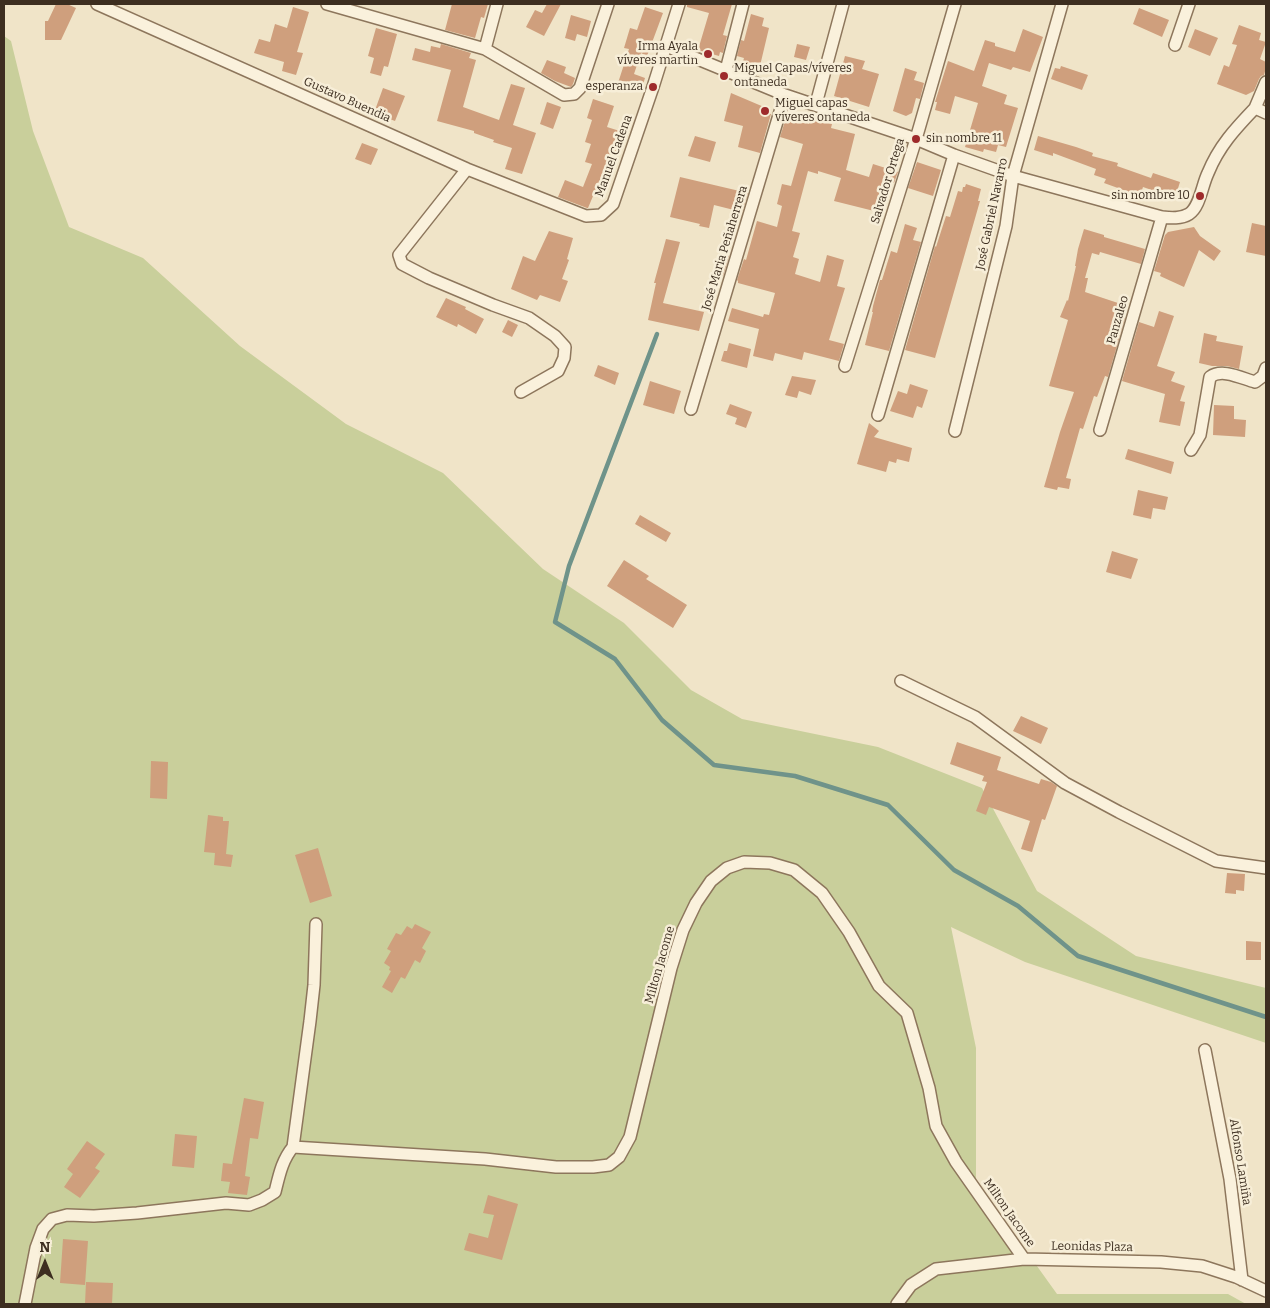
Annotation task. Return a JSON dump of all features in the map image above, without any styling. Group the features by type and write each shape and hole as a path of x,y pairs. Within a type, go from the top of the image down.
{"street":[{"name":"Gustavo Buendia","path":"97,4 467,169 586,216"},
{"path":"327,4 485,49 564,95 574,94 580,88 608,4"},
{"path":"485,49 497,4"},
{"name":"Manuel Cadena","path":"586,216 601,215 612,204 653,87 679,4"},
{"path":"726,70 742,4"},
{"path":"816,104 843,4"},
{"name":"Salvador Ortega","path":"845,366 916,140 954,4"},
{"name":"José Gabriel Navarro","path":"955,431 1006,226 1013,176 1062,4"},
{"path":"1175,45 1189,4"},
{"path":"666,46 785,95 816,104 1013,176 1171,218 1189,214 1197,207 1207,174 1219,150 1237,127 1261,110 1266,82"},
{"name":"José Maria Peñaherrera","path":"691,409 785,95"},
{"path":"878,415 954,155"},
{"path":"467,169 399,255 402,264 430,278 492,305 529,318 555,336 565,347 564,358 558,371 520,392"},
{"name":"Panzaleo","path":"1100,430 1162,217"},
{"path":"1191,450 1200,435 1210,377 1215,373 1223,373 1255,382 1263,376 1266,368"},
{"path":"901,681 975,717 1065,782 1127,816 1216,861 1266,868"},
{"name":"Milton Jacome","path":"293,1147 486,1159 556,1167 609,1165 619,1157 630,1137 671,968 683,930 696,903 711,880 727,868 744,862 770,863 794,870 822,893 849,932 879,986 907,1013 929,1088 936,1126 956,1162 1024,1259"},
{"path":"25,1304 36,1248 43,1229 52,1219 67,1215 94,1216 226,1203 249,1204 262,1200 275,1192 283,1163 293,1147 314,985 316,924"},
{"name":"Alfonso Lamiña","path":"1205,1050 1230,1179 1242,1280"},
{"name":"Leonidas Plaza","path":"897,1304 912,1285 936,1269 1024,1259 1161,1262 1202,1266 1242,1280 1266,1291"}],"green space":[{"path":"4,36 11,41 33,131 69,227 143,258 240,346 346,424 443,473 543,569 624,623 691,690 742,719 878,747 982,788 1037,891 1136,956 1266,988 1266,1043 1025,962 951,927 976,1048 976,1181 1057,1294 1228,1294 1246,1304 4,1304"}],"building":[{"path":"56,4 67,4 76,8 61,40 45,40 45,21 48,21"},
{"path":"452,4 488,4 484,18 481,17 475,38 445,30"},
{"path":"547,4 561,4 544,36 526,27 535,10 542,13"},
{"path":"687,4 732,4 723,35 727,36 723,53 720,52 719,56 698,50 709,13 687,7"},
{"path":"293,7 309,12 297,52 303,53 296,75 282,71 284,62 254,53 259,39 270,42 275,24 287,28"},
{"path":"645,7 663,13 647,56 641,53 634,74 645,78 641,91 618,83 629,49 624,48 630,28 637,30"},
{"path":"1139,8 1169,20 1162,37 1133,24"},
{"path":"751,14 764,18 762,26 769,28 759,70 742,65 744,58 737,56 741,40 744,41"},
{"path":"571,15 591,21 587,37 577,34 575,41 565,38"},
{"path":"1239,25 1261,33 1259,40 1266,42 1260,59 1266,62 1264,75 1259,79 1254,91 1246,95 1217,84 1224,65 1229,67 1237,45 1232,44"},
{"path":"376,28 397,34 388,67 384,66 381,76 370,73 374,58 368,56"},
{"path":"1023,29 1043,37 1030,72 1013,67 1011,70 989,63 982,86 1007,95 1004,104 1018,108 1006,147 998,145 996,152 984,149 983,152 965,147 978,103 955,96 950,114 935,110 937,102 935,102 948,61 974,71 985,40 995,43 995,46 1015,52"},
{"path":"1195,29 1218,38 1210,56 1188,47"},
{"path":"441,44 471,53 469,58 476,60 463,107 499,120 511,84 525,88 513,125 536,133 522,174 505,169 512,148 493,142 494,140 474,133 474,131 437,121 451,70 412,60 415,48 430,52 431,46 440,48"},
{"path":"797,44 810,47 806,60 794,57"},
{"path":"845,56 865,61 862,69 879,74 869,107 834,96"},
{"path":"547,60 566,67 564,73 575,78 571,87 541,73"},
{"path":"1061,66 1088,75 1082,90 1051,79 1055,68 1060,69"},
{"path":"905,68 917,72 914,80 924,83 920,99 916,98 912,113 906,116 893,111"},
{"path":"383,88 405,96 395,121 374,113"},
{"path":"731,93 771,110 760,153 738,147 743,126 724,121"},
{"path":"593,99 614,106 607,127 626,133 604,192 596,189 587,208 558,197 565,180 583,187 592,164 585,162 591,144 585,142 592,120 587,118"},
{"path":"547,102 561,107 553,129 540,124"},
{"path":"786,118 809,124 810,118 832,124 831,128 855,134 846,170 869,177 873,164 898,172 894,183 884,179 874,211 834,201 841,178 818,171 818,174 808,171 792,231 800,233 793,257 799,259 795,274 820,282 827,255 844,260 837,286 845,288 829,340 844,344 839,361 804,352 802,360 775,353 773,361 753,356 759,329 728,321 732,308 763,317 764,314 769,315 775,293 738,283 737,280 744,259 746,260 757,221 777,227 782,206 777,204 782,184 791,186 803,144 780,137"},
{"path":"695,136 716,142 710,162 688,156"},
{"path":"1038,136 1093,153 1092,156 1118,163 1117,166 1151,178 1153,173 1180,182 1175,198 1143,187 1140,196 1104,183 1106,179 1094,175 1096,169 1053,153 1053,156 1034,150"},
{"path":"362,143 378,149 371,165 355,159"},
{"path":"917,162 941,170 933,196 908,188"},
{"path":"680,177 748,193 742,212 714,205 709,228 670,217"},
{"path":"966,184 981,189 978,201 980,201 935,358 905,350 935,246 946,216 950,217 958,191 962,192"},
{"path":"1252,223 1266,226 1266,256 1246,252"},
{"path":"905,224 917,228 913,240 921,242 889,351 865,345 880,280 882,280 891,251 897,253"},
{"path":"1194,227 1200,236 1221,251 1214,261 1199,250 1184,287 1160,276 1161,273 1154,271 1165,235 1168,232"},
{"path":"1084,229 1145,249 1141,264 1100,252 1099,255 1092,253 1085,278 1088,278 1085,292 1127,306 1108,377 1105,376 1097,397 1094,396 1083,429 1080,428 1066,478 1071,479 1069,489 1058,487 1057,490 1044,487 1074,392 1049,386 1068,320 1060,317 1068,301 1078,249"},
{"path":"549,231 573,238 567,259 569,260 562,279 568,281 560,302 540,295 537,300 511,289 523,256 535,261"},
{"path":"666,239 680,242 663,303 704,312 699,331 648,320 656,283 654,283"},
{"path":"723,254 729,256 723,276 718,275"},
{"path":"446,298 466,307 465,309 484,319 476,334 458,324 457,327 436,317"},
{"path":"1159,311 1174,316 1157,366 1175,372 1171,381 1185,386 1180,401 1185,402 1180,426 1159,422 1165,394 1122,381 1139,322 1154,327"},
{"path":"508,320 518,325 512,337 502,332"},
{"path":"1204,333 1217,336 1216,341 1243,346 1239,369 1199,363"},
{"path":"729,343 751,349 747,368 721,361"},
{"path":"598,365 619,373 615,385 594,376"},
{"path":"792,376 816,380 811,395 799,391 797,398 785,395"},
{"path":"650,381 681,391 674,414 643,405"},
{"path":"910,384 928,390 922,408 917,406 913,418 890,411 898,391 907,394"},
{"path":"730,404 752,412 746,428 735,424 737,418 726,414"},
{"path":"1214,405 1234,406 1234,419 1246,420 1245,437 1213,435"},
{"path":"869,423 879,431 874,437 912,448 909,462 897,459 896,463 889,461 886,472 857,464"},
{"path":"1128,449 1174,462 1171,474 1125,459"},
{"path":"1138,490 1168,497 1165,510 1153,508 1151,519 1133,515"},
{"path":"640,515 671,533 666,542 635,524"},
{"path":"1112,551 1138,559 1131,579 1106,572"},
{"path":"624,560 649,576 646,579 687,605 673,628 607,586"},
{"path":"1021,716 1048,728 1041,744 1013,731"},
{"path":"957,742 1001,757 997,770 1039,784 1041,779 1057,786 1045,820 1042,819 1032,852 1021,849 1030,821 989,807 986,815 976,811 987,782 982,781 984,776 950,764"},
{"path":"151,761 168,762 167,799 150,798"},
{"path":"208,815 223,817 223,821 229,821 226,854 233,855 231,867 214,865 215,853 204,852"},
{"path":"318,848 332,896 310,903 295,855"},
{"path":"1227,873 1245,874 1244,891 1236,890 1236,894 1225,893"},
{"path":"415,924 431,932 422,948 426,951 420,963 415,960 405,979 401,977 392,993 382,987 391,971 389,970 390,967 384,963 391,951 387,949 396,933 401,935 407,926 412,929"},
{"path":"1246,941 1261,942 1261,960 1246,960"},
{"path":"244,1098 264,1102 258,1139 250,1138 245,1176 250,1177 247,1195 228,1193 230,1182 221,1181 223,1163 232,1164"},
{"path":"175,1134 197,1136 194,1168 172,1166"},
{"path":"87,1141 105,1154 95,1168 100,1171 80,1198 64,1187 73,1174 67,1169"},
{"path":"488,1195 518,1204 502,1260 464,1250 469,1233 488,1238 494,1215 483,1213"},
{"path":"63,1239 88,1241 85,1285 60,1283"},
{"path":"86,1282 113,1283 112,1304 85,1304"}],"waterway":[{"path":"657,334 569,566 555,622 615,659 662,720 714,765 795,776 888,805 954,870 1018,906 1078,956 1266,1017"}],"place":[{"name":"Irma Ayala víveres martin","path":"708,54"},
{"name":"Miguel Capas/víveres ontaneda","path":"724,76"},
{"name":"esperanza","path":"653,87"},
{"name":"Miguel capas víveres ontaneda","path":"765,111"},
{"name":"sin nombre 11","path":"916,139"},
{"name":"sin nombre 10","path":"1200,196"}]}
